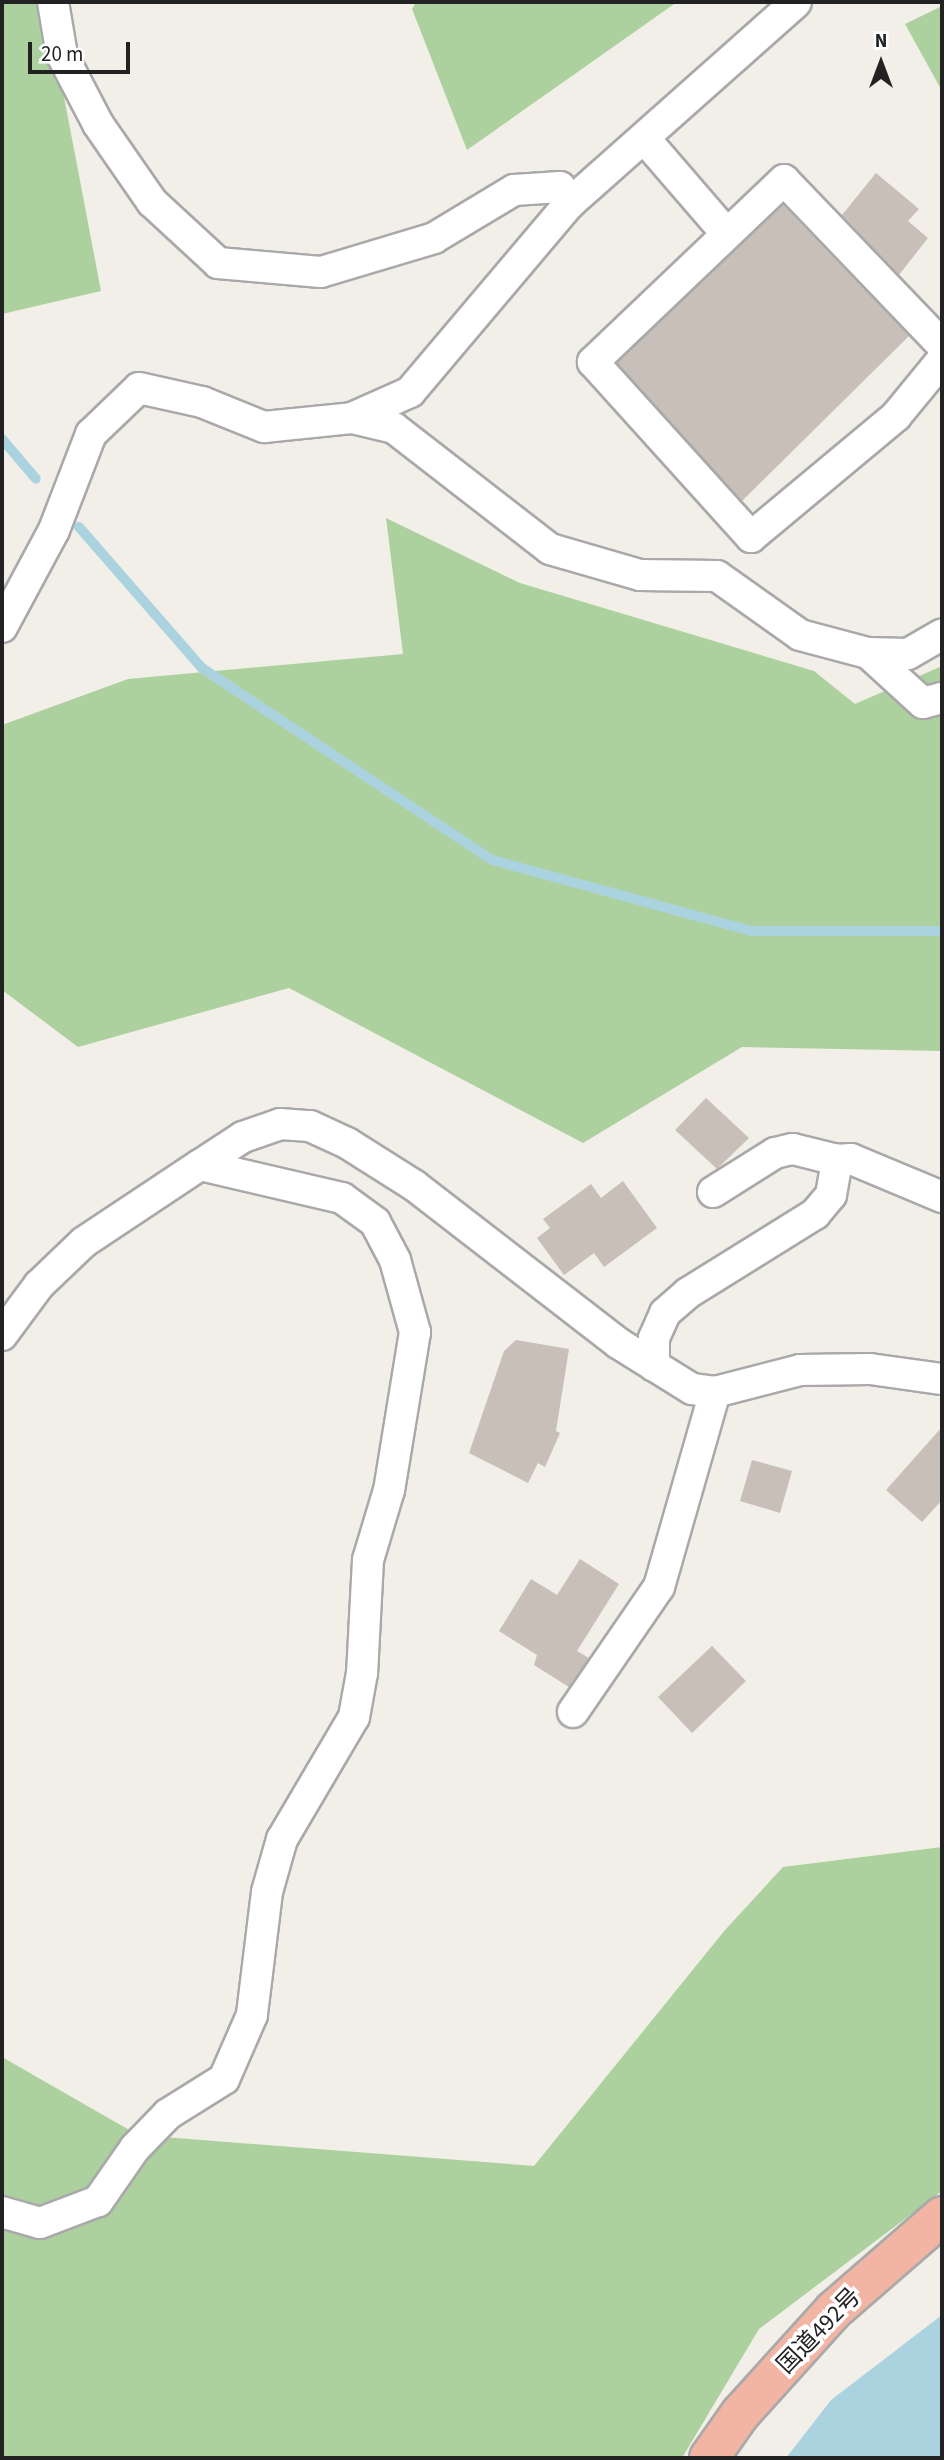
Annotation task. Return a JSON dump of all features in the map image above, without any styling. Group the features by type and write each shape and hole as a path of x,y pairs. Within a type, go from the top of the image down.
{"highway":[{"name":"国道492号","path":"709,2458 740,2414 834,2310 942,2216"}],"street":[{"path":"54,2 62,55 98,124 152,202 218,263 321,272 435,238 513,190 560,187 570,203"},
{"path":"2,627 54,530 91,434 139,388 202,402 264,428 352,418 410,392 570,203 796,2"},
{"path":"643,138 725,232"},
{"path":"942,345 784,180 725,232 593,362 751,537 896,416 942,360"},
{"path":"352,418 394,428 550,549 640,575 718,576 800,635 868,653 908,654 942,634"},
{"path":"868,653 923,703 942,698"},
{"path":"2,1335 39,1285 84,1242 243,1137 280,1124 310,1126 348,1143 415,1186 654,1366 692,1389 715,1392 800,1370 870,1369 942,1379"},
{"path":"713,1192 775,1153 793,1149 837,1160 851,1159 942,1196"},
{"path":"654,1366 654,1338 665,1313 688,1293 815,1214 831,1195 837,1160"},
{"path":"2,2212 40,2223 98,2201 135,2148 168,2113 225,2079 252,2015 267,1892 282,1839 354,1717 362,1673 368,1560 392,1477 415,1332 395,1260 375,1223 342,1198 200,1165"},
{"path":"573,1712 659,1587 715,1392"}],"green space":[{"path":"2,2 46,2 101,291 2,314"},
{"path":"416,2 677,2 467,150 412,9"},
{"path":"942,6 942,91 905,24"},
{"path":"386,518 520,583 814,671 855,704 942,666 942,1051 742,1047 583,1143 289,988 78,1047 2,990 2,725 128,679 403,654"},
{"path":"942,1847 942,2191 759,2329 682,2458 2,2458 2,2057 138,2135 534,2166 725,1930 783,1867"}],"water":[{"path":"942,2315 942,2458 786,2458 831,2400"}],"building":[{"path":"876,173 919,209 908,221 928,238 899,275 842,215"},
{"path":"783,205 909,336 742,501 617,363"},
{"path":"706,1098 749,1138 717,1169 675,1130"},
{"path":"623,1181 657,1228 604,1267 594,1253 564,1275 537,1238 550,1228 543,1219 591,1184 601,1198"},
{"path":"516,1340 569,1349 556,1431 560,1433 545,1467 538,1463 528,1483 469,1453 504,1351"},
{"path":"942,1427 942,1500 922,1522 886,1490"},
{"path":"752,1460 792,1471 780,1513 740,1501"},
{"path":"580,1559 619,1584 577,1651 589,1658 569,1687 534,1665 537,1655 499,1631 531,1579 557,1595"},
{"path":"712,1646 746,1681 692,1733 658,1697"}],"waterway":[{"path":"2,439 36,479"},
{"path":"79,527 202,668 492,860 751,931 942,931"}]}
